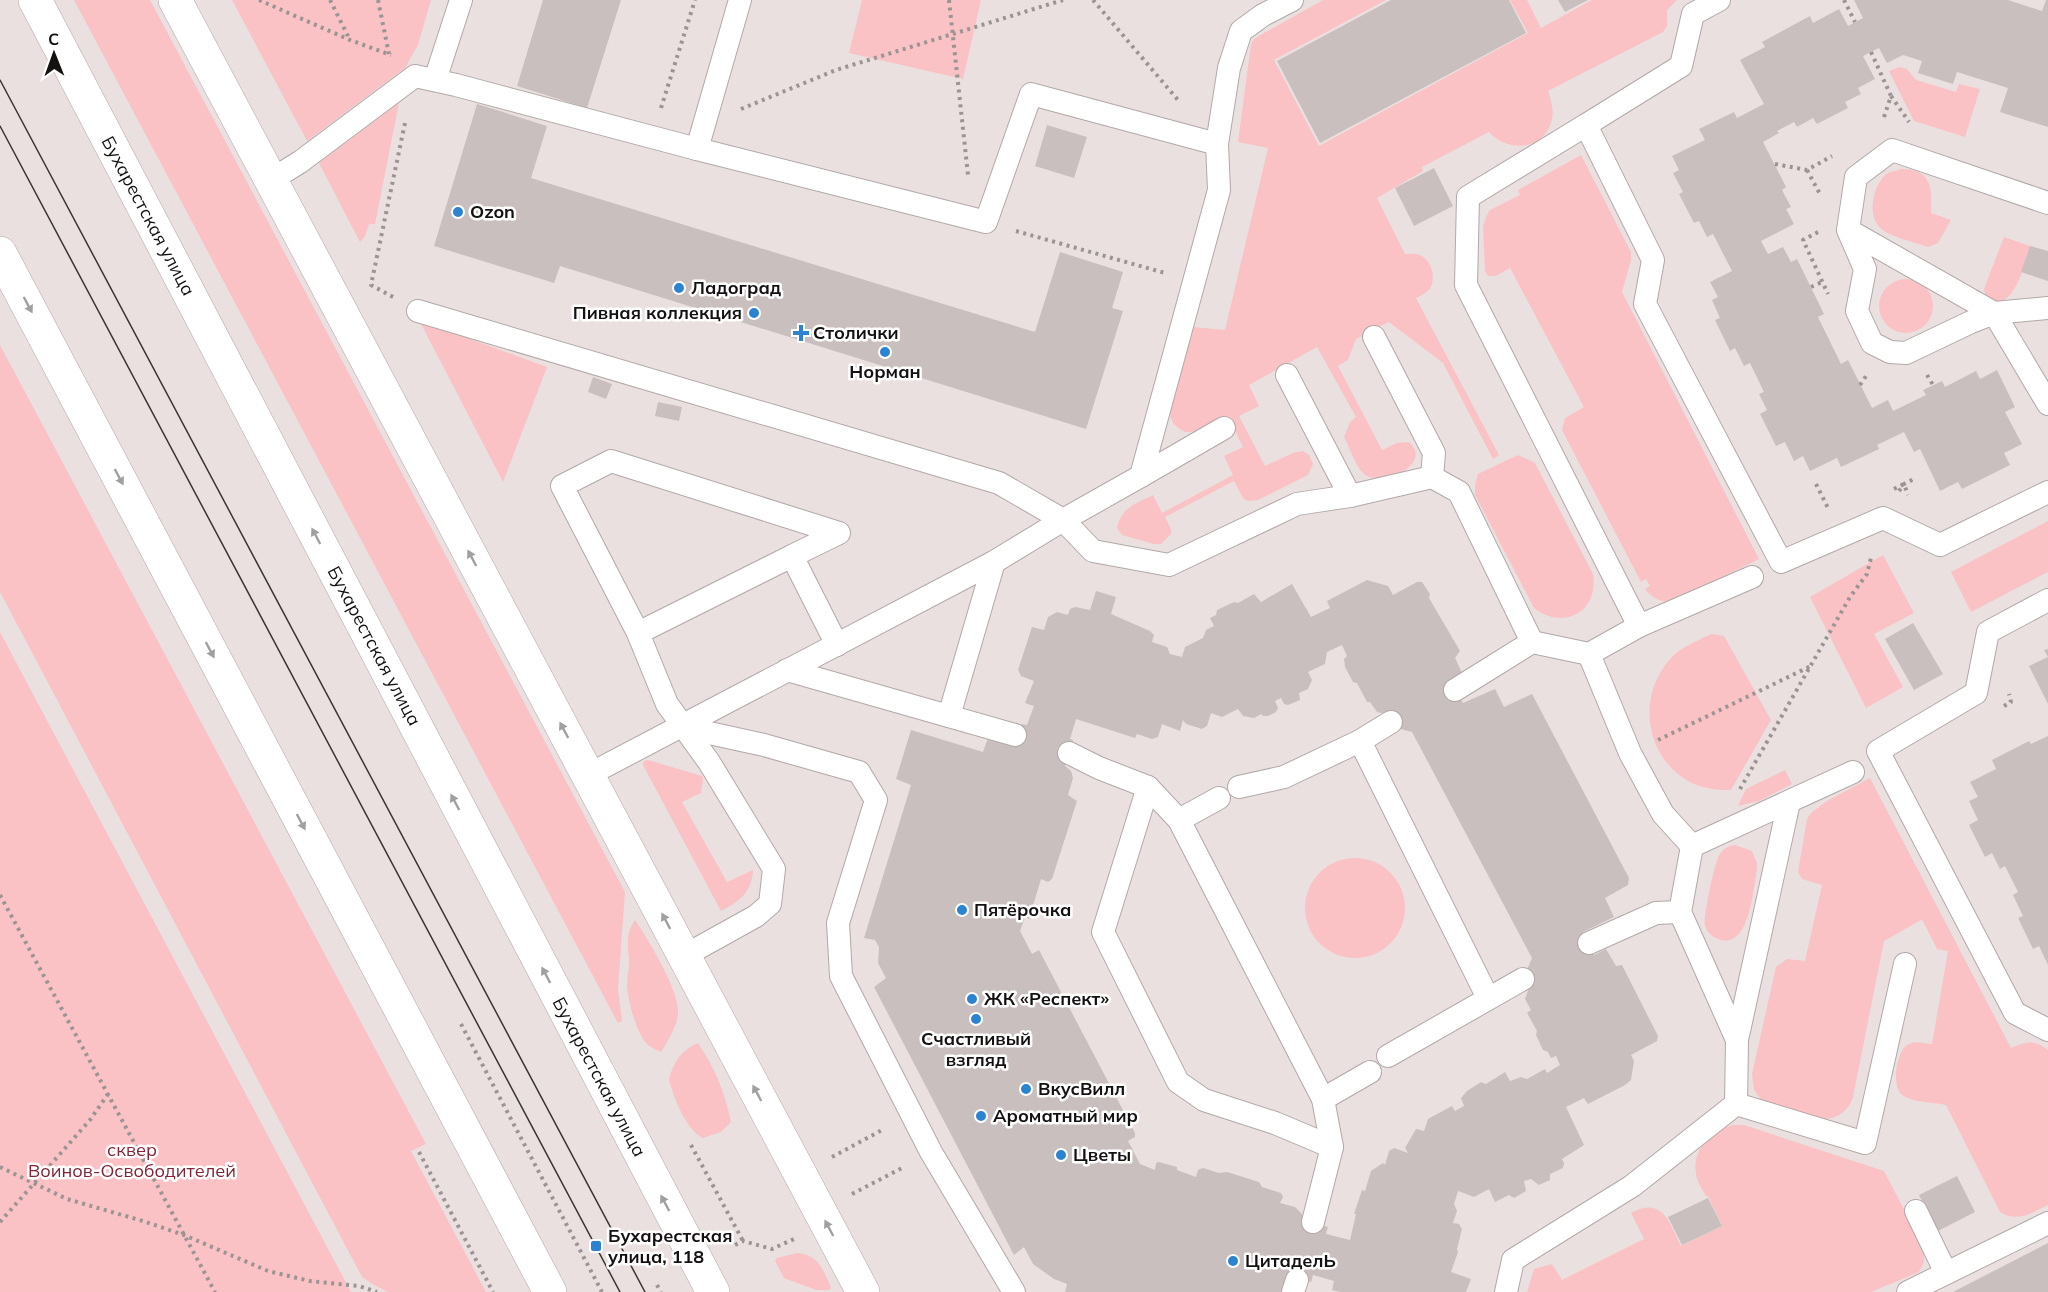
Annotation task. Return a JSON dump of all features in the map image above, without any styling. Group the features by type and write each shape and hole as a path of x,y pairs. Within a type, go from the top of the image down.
{"main road":[{"name":"Бухарестская улица","path":"35,0 713,1292"},
{"path":"175,0 863,1292"},
{"path":"0,253 550,1292"}],"lane":[{"path":"271,180 416,82 460,0"},
{"path":"697,149 740,0"},
{"path":"1141,476 1219,190 1217,144 1229,68 1241,31 1263,15 1292,0"},
{"path":"1639,626 1466,285 1468,197 1681,66 1693,14 1719,0"},
{"path":"416,82 697,149 986,222 1031,94 1217,144"},
{"path":"1586,125 1653,260 1645,304 1758,515 1766,570"},
{"path":"2048,203 1892,150 1856,177 1848,230 1865,269 1857,311 1872,343 1890,352 1906,353 1994,313 2048,308"},
{"path":"1848,230 1994,313 2048,404"},
{"path":"418,311 999,483 1063,520 1093,551 1169,565 1297,504 1350,496 1432,477 1459,492 1532,642"},
{"path":"1374,337 1434,453 1432,477"},
{"path":"1287,375 1350,496"},
{"path":"588,775 994,562 1224,428"},
{"path":"638,633 839,533 611,461 562,486 638,633 667,704 682,727 719,766 774,869 770,904 756,916 684,956"},
{"path":"1455,690 1532,642 1589,654 1639,626 1883,518 1940,545 2048,492"},
{"path":"792,556 837,645"},
{"path":"949,716 994,562"},
{"path":"1692,846 1789,802 1864,761 1976,693 1988,632 2048,600"},
{"path":"1589,654 1630,753 1663,814 1692,846"},
{"path":"787,670 1015,735"},
{"path":"1239,787 1284,777 1360,741 1391,722"},
{"path":"682,727 764,745 859,772 876,800 838,923 841,976 930,1152 1014,1292"},
{"path":"1360,741 1488,998"},
{"path":"1069,753 1099,768 1148,786 1179,820 1323,1099 1332,1147 1313,1222"},
{"path":"1864,761 2015,1013 2048,1030"},
{"path":"1148,786 1103,932 1178,1082 1204,1100 1275,1123 1332,1147"},
{"path":"1179,820 1219,798"},
{"path":"1736,1104 1737,1040 1789,802"},
{"path":"1692,846 1680,912 1737,1040"},
{"path":"1589,942 1656,913 1680,912"},
{"path":"1736,1104 1865,1143 1905,964"},
{"path":"1388,1056 1523,979"},
{"path":"1323,1099 1370,1072"},
{"path":"1506,1292 1513,1260 1632,1186 1736,1104"},
{"path":"1916,1211 1946,1273"},
{"path":"1908,1292 2048,1223"}],"path":[{"path":"259,0 350,40 389,54 416,82"},
{"path":"330,0 350,40"},
{"path":"378,0 389,54 416,82"},
{"path":"652,138 695,0"},
{"path":"704,125 836,70 1063,0"},
{"path":"1093,0 1217,144"},
{"path":"1844,0 1855,22"},
{"path":"1871,52 1891,96 1908,122 1918,126"},
{"path":"371,285 416,82"},
{"path":"1891,96 1880,129 1892,150"},
{"path":"1774,164 1807,170 1834,155"},
{"path":"1811,287 1822,282"},
{"path":"1860,385 1868,374"},
{"path":"1713,836 1850,597 1867,574 1883,518 1904,484 1914,479"},
{"path":"1816,484 1832,517"},
{"path":"1630,753 1810,666"},
{"path":"0,895 215,1292"},
{"path":"461,1024 602,1292"},
{"path":"0,1222 90,1120 108,1094"},
{"path":"832,1157 886,1128"},
{"path":"691,1145 743,1241"},
{"path":"419,1152 493,1292"},
{"path":"844,1198 906,1166"},
{"path":"0,1167 67,1199 184,1235 268,1271 310,1281 359,1286 377,1292"},
{"path":"735,1245 743,1241 772,1249 797,1237"},
{"path":"657,1285 661,1292"}],"green space":[{"path":"74,0 150,0 625,892 618,989 622,1021 618,1023"},
{"path":"232,0 431,0 418,45 405,68 307,141"},
{"path":"862,0 981,0 963,79 849,53"},
{"path":"1323,0 1386,0 1274,60 1319,146 1528,33 1510,0 1527,0 1541,28 1592,0 1677,0 1667,10 1667,26 1663,32 1548,91 1552,119 1548,130 1534,143 1515,146 1497,139 1489,132 1422,167 1423,171 1377,198 1405,254 1420,255 1428,261 1433,281 1428,291 1416,298 1499,455 1493,459 1443,363 1389,322 1356,339 1348,360 1338,366 1382,450 1397,443 1409,442 1415,450 1415,459 1410,466 1391,477 1370,477 1362,472 1344,437 1350,422 1356,417 1317,347 1249,385 1259,406 1239,416 1265,466 1293,453 1303,451 1309,455 1313,464 1308,475 1258,500 1248,501 1243,498 1234,481 1165,517 1171,534 1161,544 1122,535 1117,528 1119,521 1122,515 1135,504 1153,495 1162,513 1233,475 1224,456 1243,447 1235,431 1185,432 1173,423 1170,409 1193,327 1225,330 1268,148 1238,142 1251,44 1254,39"},
{"path":"1900,67 1907,69 1916,80 1956,92 1959,84 1980,89 1965,137 1914,121 1889,71"},
{"path":"399,103 375,224 369,224 360,242 319,163"},
{"path":"1581,155 1631,252 1622,292 1759,559 1671,602 1656,599 1645,589 1650,586 1646,579 1641,582 1562,430 1565,418 1584,407 1510,268 1496,276 1488,276 1485,271 1483,226 1490,210 1520,195 1518,190"},
{"path":"1901,169 1919,172 1924,176 1930,188 1931,213 1951,220 1938,243 1928,247 1893,235 1878,226 1873,212 1876,189 1886,175"},
{"path":"2004,237 2030,246 2016,286 2004,300 1995,302 1986,298 1984,289"},
{"path":"1901,279 1911,279 1921,283 1929,291 1933,306 1929,321 1921,329 1911,333 1901,333 1891,329 1883,321 1879,311 1879,301 1883,291 1891,283"},
{"path":"419,320 547,367 503,482"},
{"path":"0,345 426,1144 411,1151 486,1292 388,1292 362,1277 0,592"},
{"path":"1518,455 1535,463 1593,574 1591,599 1577,614 1557,618 1545,615 1534,608 1475,495 1478,474"},
{"path":"2048,521 2048,572 1971,612 1951,572"},
{"path":"1883,555 1914,613 1874,634 1903,687 1866,708 1810,597"},
{"name":"сквер Воинов-Освободителей","path":"0,632 351,1292 0,1292"},
{"path":"1711,634 1724,636 1771,720 1731,790 1699,786 1677,774 1665,760 1656,744 1651,727 1650,709 1653,691 1660,674 1671,658 1690,644"},
{"path":"648,760 702,776 701,793 682,802 727,882 753,870 747,890 733,904 721,911 643,765 644,761"},
{"path":"1785,770 1792,784 1759,801 1738,806 1746,789"},
{"path":"1870,778 2011,1048 2021,1044 2035,1043 2048,1050 2048,1205 2030,1214 2012,1217 2000,1212 1946,1105 1905,1097 1898,1089 1897,1067 1905,1047 1915,1042 1932,1044 1948,951 1937,949 1921,920 1884,941 1853,1097 1845,1110 1832,1118 1821,1119 1762,1101 1754,1090 1752,1074 1776,967 1787,959 1805,961 1822,885 1802,879 1798,872 1807,819 1827,801"},
{"path":"1735,845 1752,851 1757,870 1744,926 1731,940 1721,940 1707,930 1706,912 1718,858 1725,849"},
{"path":"1355,858 1383,866 1397,880 1405,908 1397,936 1383,950 1355,958 1327,950 1313,936 1305,908 1313,880 1327,866"},
{"path":"635,920 669,979 677,1004 676,1023 661,1052 644,1040 633,1016 629,998 628,937"},
{"path":"698,1043 719,1081 731,1122 721,1132 703,1138 686,1121 669,1079 679,1057"},
{"path":"1733,1125 1744,1125 1884,1171 1924,1248 1924,1262 1919,1272 1871,1292 1527,1292 1534,1269 1552,1264 1562,1280 1644,1239 1631,1213 1642,1209 1651,1208 1664,1214 1681,1246 1722,1226 1708,1196 1699,1183 1696,1165 1700,1149 1705,1142 1717,1132"},
{"path":"797,1253 810,1257 819,1264 831,1288 829,1290 816,1290 784,1278 775,1261 777,1258"}],"building":[{"path":"543,0 621,0 587,108 517,86"},
{"path":"1391,0 1509,0 1526,33 1320,143 1277,61"},
{"path":"1558,0 1588,0 1565,12"},
{"path":"1854,0 2008,0 2042,11 2048,0 2048,127 2000,112 2008,88 1957,72 1953,84 1918,73 1922,61 1903,55 1887,63 1879,48 1863,56 1875,79 1858,88 1861,94 1845,102 1848,108 1817,124 1813,118 1797,127 1794,122 1763,142 1786,187 1782,190 1791,207 1786,209 1794,224 1761,241 1768,254 1783,247 1791,262 1797,259 1824,314 1818,317 1841,364 1848,360 1872,408 1888,400 1893,411 1926,395 1923,390 1942,381 1945,387 1976,371 1980,379 1997,370 2015,407 2005,412 2022,444 2004,453 2010,465 1962,489 1958,482 1940,491 1920,449 1914,452 1904,432 1877,445 1879,449 1841,467 1837,458 1810,471 1803,456 1794,461 1785,442 1776,446 1760,414 1767,410 1759,394 1764,392 1750,363 1744,366 1735,348 1730,351 1715,320 1720,318 1712,300 1718,297 1710,282 1732,271 1713,234 1707,237 1699,221 1694,223 1679,194 1683,192 1673,173 1679,170 1672,156 1705,140 1699,129 1734,112 1737,118 1764,104 1740,60 1765,47 1762,42 1810,16 1813,23 1839,9 1848,26 1863,18"},
{"path":"477,104 547,126 531,178 1035,332 1060,252 1123,272 1112,308 1123,311 1086,429 560,266 554,283 434,246"},
{"path":"1047,125 1087,137 1074,178 1035,166"},
{"path":"1434,168 1453,206 1414,226 1395,188"},
{"path":"2030,246 2048,251 2048,281 2021,272"},
{"path":"593,377 612,384 606,399 588,392"},
{"path":"658,402 682,407 679,421 655,416"},
{"path":"1367,580 1388,586 1393,595 1417,582 1422,582 1460,651 1455,658 1463,675 1450,681 1463,703 1495,689 1504,707 1532,694 1629,878 1628,885 1605,898 1614,917 1583,932 1594,955 1606,949 1616,966 1622,965 1658,1036 1657,1041 1631,1055 1634,1061 1631,1080 1625,1085 1588,1104 1584,1098 1566,1107 1584,1145 1562,1159 1563,1168 1550,1174 1550,1180 1539,1185 1531,1179 1524,1181 1526,1191 1514,1198 1509,1195 1495,1202 1489,1189 1474,1197 1458,1191 1454,1204 1457,1211 1453,1223 1459,1224 1462,1229 1458,1252 1451,1272 1471,1279 1466,1292 1340,1292 1332,1290 1334,1281 1313,1275 1311,1282 1297,1280 1286,1292 1065,1292 1067,1284 1054,1279 1033,1264 1024,1247 1014,1255 874,987 886,978 878,963 879,947 875,940 864,938 911,785 896,779 911,730 983,752 989,735 1019,731 1022,724 1027,725 1034,706 1025,703 1034,681 1021,676 1018,670 1032,627 1044,630 1048,617 1057,612 1068,615 1070,609 1075,607 1090,610 1096,591 1116,597 1111,614 1150,631 1154,635 1152,642 1167,647 1170,654 1182,657 1185,647 1203,638 1206,630 1214,626 1210,618 1216,615 1217,610 1234,602 1238,603 1254,594 1261,602 1292,584 1311,617 1330,608 1327,601","holes":["1342,645 1347,656 1344,659 1345,667 1367,702 1370,702 1377,712 1387,714 1393,727 1412,732 1532,958 1523,979 1529,988 1525,999 1531,1010 1527,1013 1537,1031 1536,1035 1543,1050 1548,1052 1551,1058 1556,1056 1560,1065 1547,1073 1545,1069 1527,1079 1521,1077 1510,1081 1505,1072 1486,1084 1481,1082 1461,1098 1464,1106 1455,1111 1452,1106 1428,1119 1424,1131 1416,1129 1405,1148 1408,1153 1394,1148 1389,1151 1385,1165 1383,1163 1371,1171 1365,1191 1362,1190 1354,1214 1356,1214 1350,1240 1326,1234 1328,1227 1304,1219 1295,1207 1280,1203 1283,1197 1281,1193 1262,1187 1259,1182 1227,1172 1219,1173 1203,1168 1198,1170 1196,1177 1177,1170 1177,1167 1159,1162 1156,1163 1155,1170 1140,1164 1128,1141 1135,1137 1135,1133 1039,950 1032,954 1020,931 1025,917 1029,919 1041,879 1048,882 1052,879 1077,801 1068,795 1073,778 1071,771 1065,766 1073,740 1070,739 1076,719 1135,738 1137,734 1152,739 1158,737 1162,724 1180,731 1183,720 1186,724 1202,729 1207,726 1211,713 1222,717 1238,709 1243,716 1254,718 1261,714 1268,716 1276,712 1278,708 1275,701 1281,698 1284,704 1288,705 1300,700 1299,693 1308,689 1312,680 1308,672 1325,664 1327,652"]},
{"path":"1913,623 1943,674 1914,690 1885,639"},
{"path":"2048,657 2048,704 2029,666"},
{"path":"2048,736 2048,965 2039,946 2033,949 2018,918 2023,916 2013,895 2018,892 2005,866 2000,869 1992,853 1985,857 1969,825 1978,820 1969,801 1978,797 1970,782 1996,769 1992,760 2029,741 2031,744"},
{"path":"1957,1176 1975,1212 1938,1231 1919,1195"},
{"path":"1708,1198 1722,1226 1682,1245 1668,1217"},
{"path":"2048,1243 2048,1292 1953,1292"}],"tram line":[{"path":"0,80 645,1292"},
{"path":"0,126 620,1292"}],"place":[{"name":"Ozon","path":"458,212"},
{"name":"Ладоград","path":"679,288"},
{"name":"Пивная коллекция","path":"754,313"},
{"name":"Столички","path":"801,333"},
{"name":"Норман","path":"885,352"},
{"name":"Пятёрочка","path":"962,910"},
{"name":"ЖК «Респект»","path":"972,999"},
{"name":"Счастливый взгляд","path":"976,1019"},
{"name":"ВкусВилл","path":"1026,1089"},
{"name":"Ароматный мир","path":"981,1116"},
{"name":"Цветы","path":"1061,1155"},
{"name":"Бухарестская улица, 118","path":"596,1246"},
{"name":"ЦитаделЬ","path":"1233,1261"}]}
